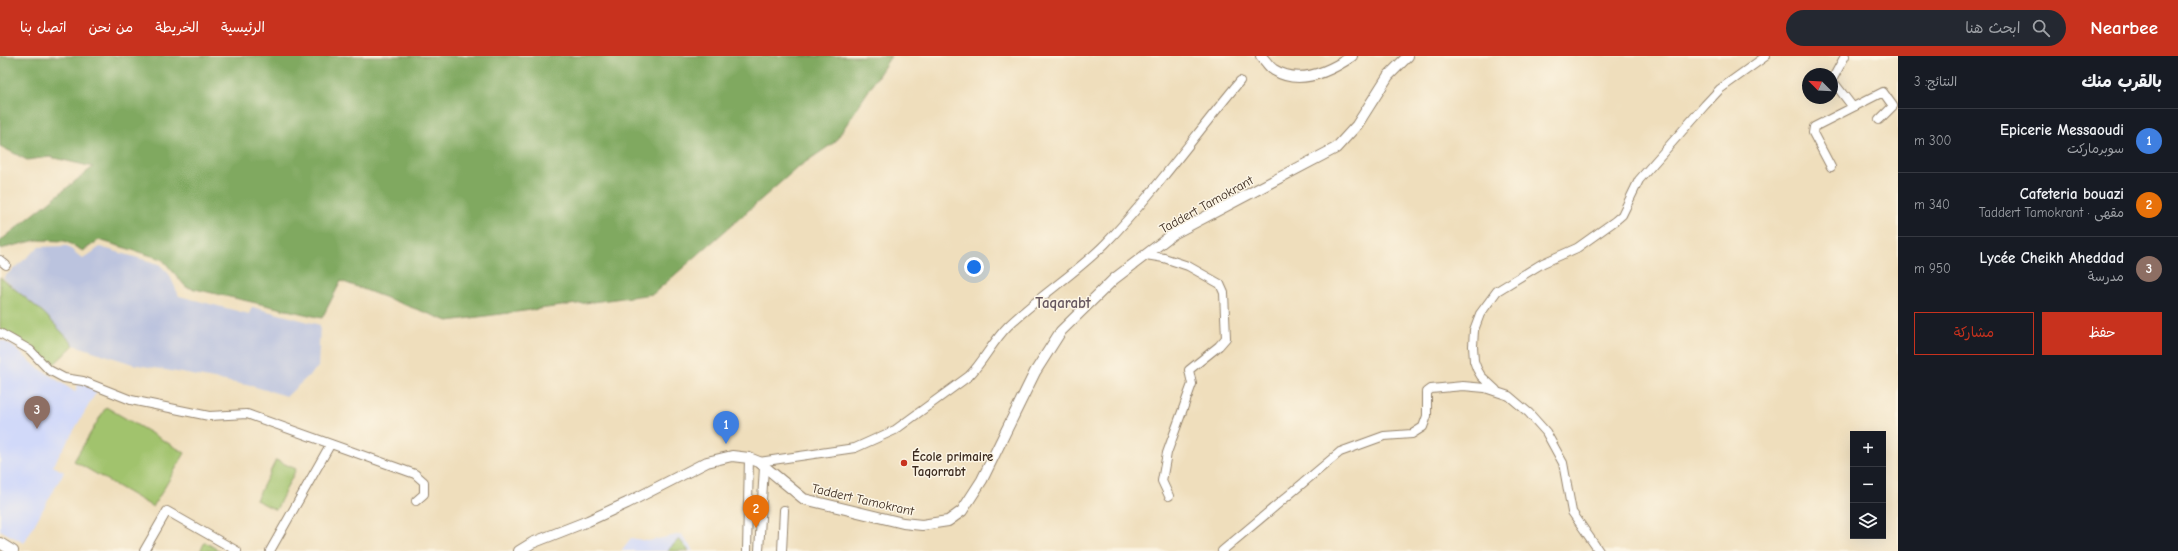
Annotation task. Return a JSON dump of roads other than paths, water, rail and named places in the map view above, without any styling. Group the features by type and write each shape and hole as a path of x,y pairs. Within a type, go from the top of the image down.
{"main road":[{"path":"1261,56 1273,70 1293,76 1317,75 1336,66 1351,56"},
{"name":"Taddert Tamokrant","path":"519,551 532,542 588,521 646,494 707,462 732,456 749,458 762,465 804,499 904,523 922,525 948,521 962,511 982,480 1035,372 1061,331 1114,280 1173,234 1336,148 1357,125 1388,76 1408,56"},
{"path":"0,543 13,551"}],"street":[{"path":"1599,551 1572,512 1563,463 1546,432 1538,421 1519,404 1498,392 1481,376 1477,369 1474,360 1474,330 1480,314 1497,291 1543,264 1577,248 1616,221 1622,215 1639,180 1720,88 1766,56"},
{"path":"1845,56 1832,80 1852,106"},
{"path":"759,551 762,465 855,448 895,430 969,376 979,365 991,344 1008,325 1072,274 1104,244 1135,211 1171,170 1198,132 1240,81"},
{"path":"1831,167 1812,130 1814,127 1880,92 1885,93 1893,106 1879,120"},
{"path":"1146,255 1164,258 1188,266 1220,284 1224,293 1226,338 1219,346 1189,370 1192,384 1167,453 1164,467 1162,481 1169,496"},
{"path":"0,333 30,350 49,370 64,378 83,381 131,400 209,416 247,414 330,445 415,474 424,482 424,494 416,501"},
{"path":"1222,551 1340,452 1384,436 1412,434 1423,426 1427,416 1427,392 1431,389 1463,386 1498,392"},
{"path":"270,551 330,445"},
{"path":"747,551 749,458"},
{"path":"782,551 784,510"},
{"path":"144,551 167,511 237,551"}],"place":[{"name":"Lycée Cheikh Aheddad","path":"37,429"},
{"name":"Epicerie Messaoudi","path":"726,444"},
{"name":"École primaire Taqorrabt","path":"904,463"},
{"name":"Cafeteria bouazi","path":"756,528"}],"district":[{"name":"Taqarabt","path":"1063,303"}]}
